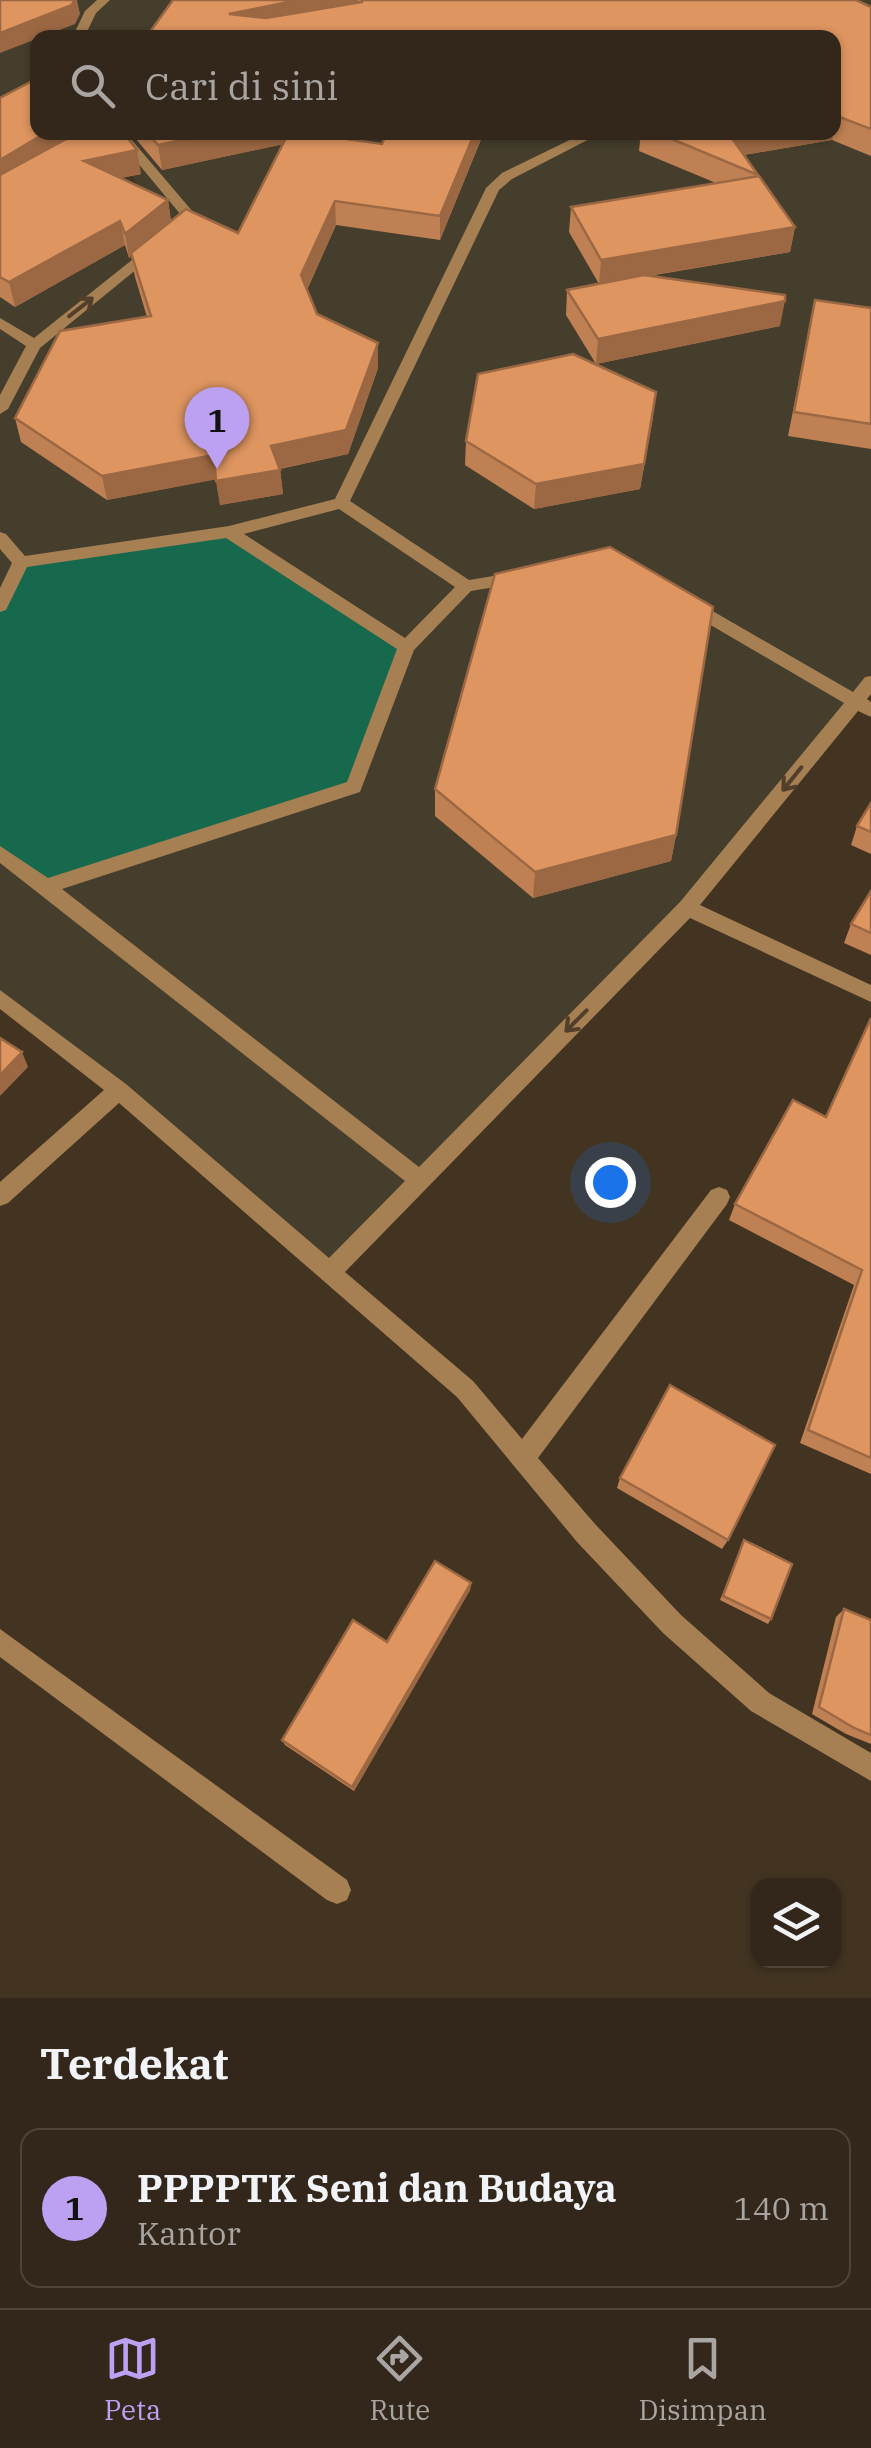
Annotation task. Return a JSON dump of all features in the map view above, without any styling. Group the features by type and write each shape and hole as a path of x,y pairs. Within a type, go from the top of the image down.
{"street":[{"path":"82,30 91,12 104,0"},
{"path":"95,142 99,140"},
{"path":"0,408 34,345 184,226 188,215 122,140"},
{"path":"341,502 493,188 507,176 581,140"},
{"path":"0,322 34,345"},
{"path":"21,562 229,532 341,502 466,586"},
{"path":"229,532 406,648"},
{"path":"0,538 21,562"},
{"path":"0,606 21,562"},
{"path":"44,887 354,787 406,648 466,586 544,574"},
{"path":"666,591 862,707"},
{"path":"330,1272 687,908 862,707 871,682"},
{"path":"0,853 419,1180"},
{"path":"687,908 871,994"},
{"path":"0,998 119,1090 465,1389 672,1624 760,1702 871,1768"},
{"path":"0,1196 119,1090"},
{"path":"523,1458 719,1197"},
{"path":"0,1642 337,1890"}],"shaded area":[{"path":"0,0 871,0 871,682 687,908 330,1272 0,998 0,291 144,196 123,160 76,140 841,140 841,30 30,30 30,120 0,107"}],"green space":[{"path":"229,532 406,647 354,787 45,887 0,853 0,606 21,562"}],"building":[{"path":"0,0 74,0 72,5 0,33"},
{"path":"173,0 298,0 229,14 266,18 362,0 856,0 871,7 871,129 841,118 841,30 151,30"},
{"path":"30,82 30,140 34,140 0,160 0,98"},
{"path":"64,140 129,140 137,150 84,161 168,200 125,234 120,221 9,282 0,277 0,175"},
{"path":"154,140 182,140 158,145"},
{"path":"285,140 382,144 384,140 472,140 440,216 335,201 301,275 317,314 378,343 346,430 271,446 280,470 216,481 214,455 102,476 15,418 60,331 151,316 131,253 186,209 238,233"},
{"path":"674,140 733,140 758,175"},
{"path":"759,176 795,227 601,260 571,207"},
{"path":"644,275 785,295 785,301 598,339 567,290"},
{"path":"815,300 871,308 871,424 794,412"},
{"path":"573,354 656,392 644,464 536,484 466,441 478,374"},
{"path":"610,547 713,607 676,835 535,872 435,789 495,574"},
{"path":"871,803 871,832 857,826"},
{"path":"871,891 871,933 851,924"},
{"path":"871,1018 871,1458 808,1430 862,1270 735,1204 793,1100 826,1117"},
{"path":"0,1038 22,1052 0,1075"},
{"path":"670,1385 775,1445 728,1540 620,1478"},
{"path":"744,1540 792,1564 771,1619 723,1596"},
{"path":"435,1561 471,1583 352,1787 282,1740 353,1620 387,1642"},
{"path":"844,1609 871,1620 871,1735 819,1707"}],"place":[{"name":"PPPPTK Seni dan Budaya","path":"217,469"}]}
